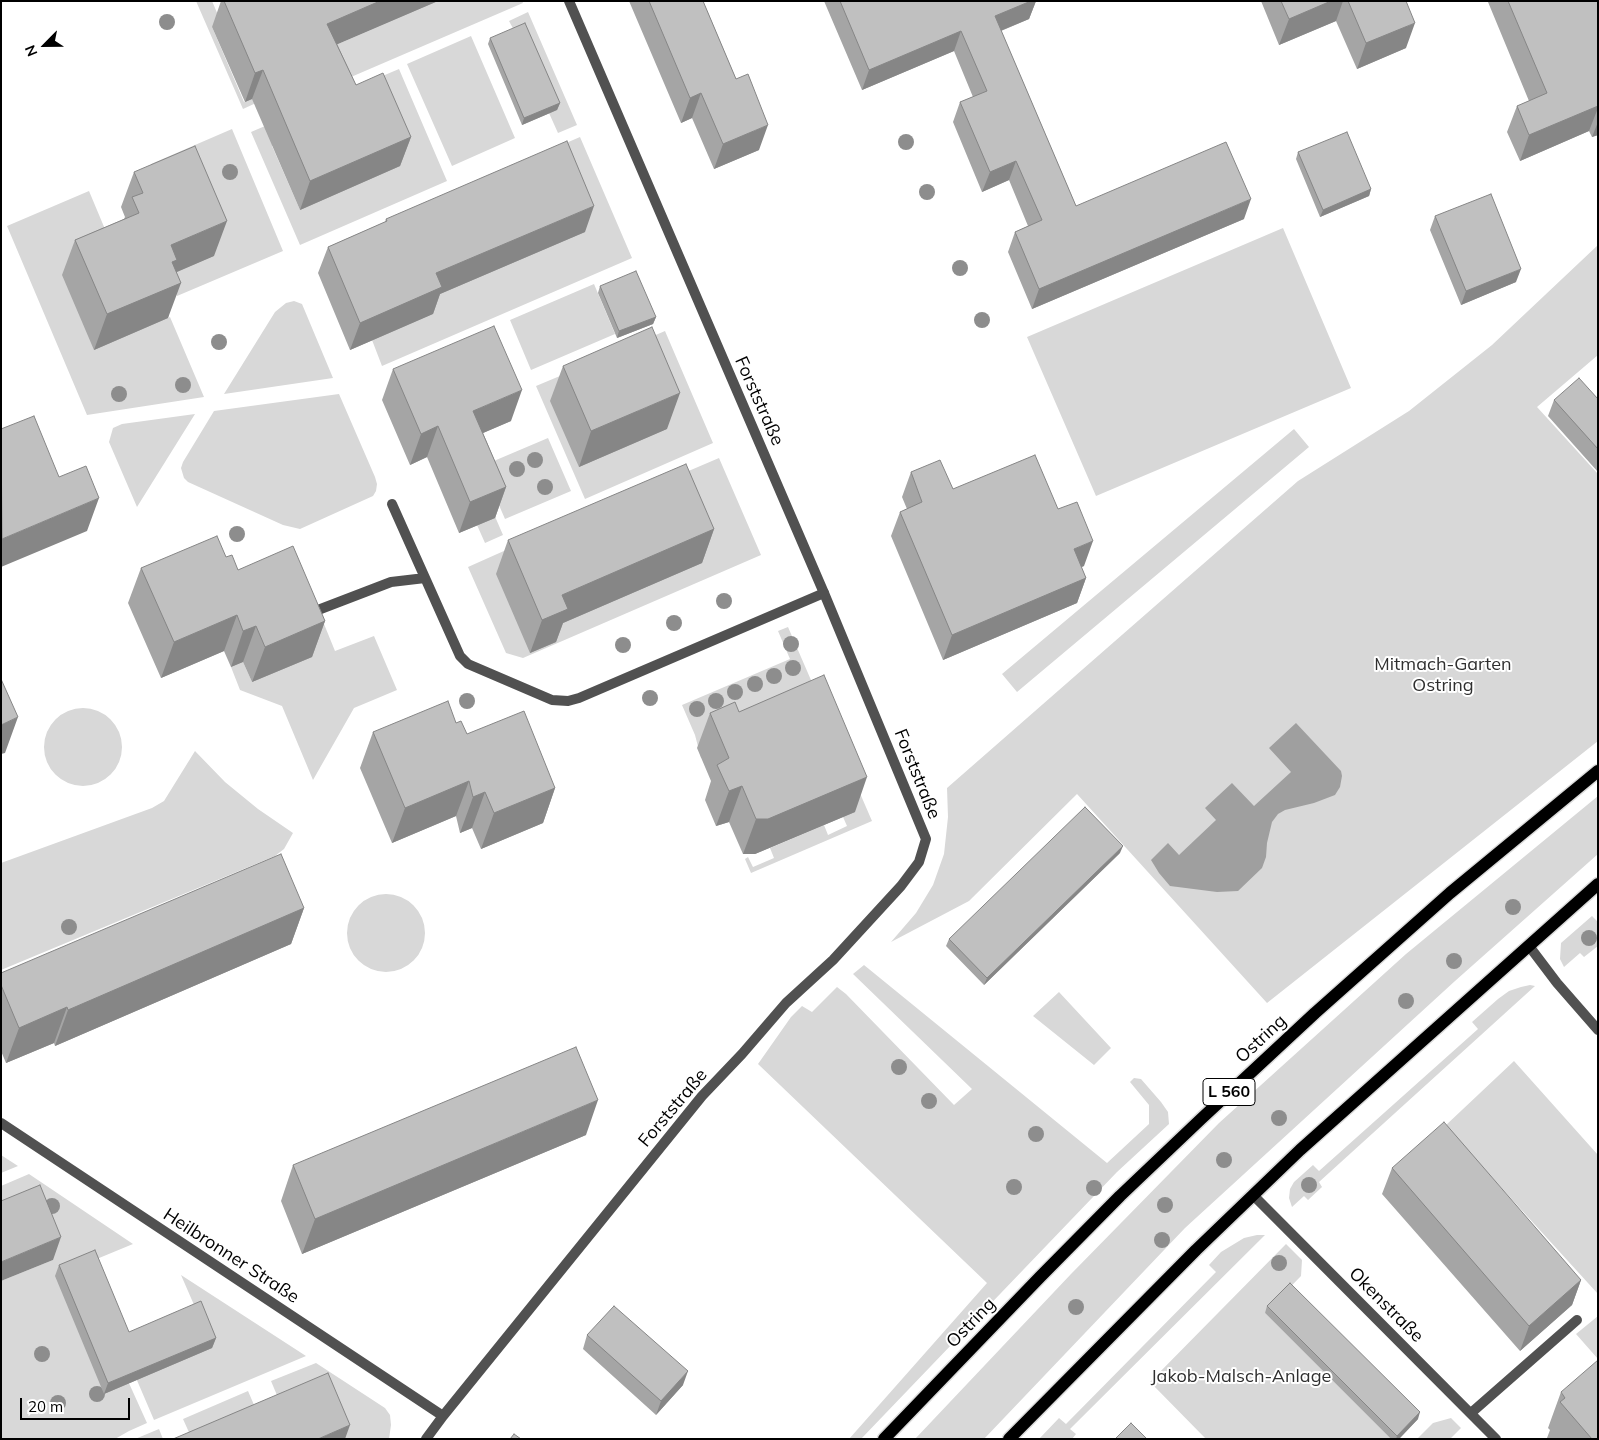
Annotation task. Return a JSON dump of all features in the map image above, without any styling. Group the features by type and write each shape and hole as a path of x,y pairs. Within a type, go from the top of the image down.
{"main road":[{"name":"Ostring","path":"884,1439 1120,1196 1201,1119 1328,1001 1442,899 1598,771"},
{"path":"1009,1439 1182,1264 1300,1150 1598,884"}],"street":[{"name":"Forststraße","path":"426,1439 702,1096 742,1054 786,1003 839,954 901,886 919,862 926,839 824,593 569,1"},
{"path":"392,504 460,656 468,664 552,700 568,701 579,698 824,593"},
{"path":"318,610 391,582 424,578"},
{"path":"1529,946 1557,983 1598,1030"},
{"name":"Heilbronner Straße","path":"1,1123 443,1416"},
{"name":"Okenstraße","path":"1253,1195 1496,1439"},
{"path":"1471,1413 1577,1320"}],"green space":[{"path":"196,1 212,1 221,22 212,27 244,102 254,98 256,103 243,109"},
{"path":"437,1 522,1 523,3 272,111 317,53"},
{"path":"528,12 577,125 558,133 549,113 557,110 509,21"},
{"path":"471,36 515,138 452,166 407,64"},
{"path":"399,69 447,181 300,245 251,132 300,111 272,146 300,210 328,99"},
{"path":"232,129 283,251 177,296 175,291 153,282 214,256 162,190 151,164"},
{"path":"580,137 632,258 382,366 372,340 433,314 427,300 522,162"},
{"path":"89,191 115,253 94,349 170,317 204,397 87,415 7,226"},
{"path":"1283,228 1351,388 1096,496 1027,337"},
{"name":"Mitmach-Garten Ostring","path":"1598,245 1598,355 1537,407 1598,474 1598,741 1267,1003 1077,794 969,901 891,942 916,913 933,885 944,854 948,817 947,788 1298,481 1409,411 1492,345"},
{"path":"594,284 615,334 531,370 510,320"},
{"path":"294,301 302,304 333,378 224,394 275,312 286,303"},
{"path":"665,331 713,443 585,499 536,386 579,368 579,466 667,429 607,356"},
{"path":"339,394 375,477 377,484 373,496 300,529 283,525 188,482 184,478 181,468 183,462 214,411"},
{"path":"195,414 137,507 109,442 113,428 122,424"},
{"path":"1294,429 1309,447 1017,692 1002,674"},
{"path":"548,438 571,491 505,519 482,466"},
{"path":"719,458 761,555 523,658 506,653 468,567 524,542 550,628 637,493"},
{"path":"474,468 503,535 485,543 477,525 494,517"},
{"path":"324,624 335,651 374,636 397,690 354,708 313,780 282,706 240,690 231,667 243,662 252,682"},
{"path":"788,627 872,821 751,873 745,859 748,857 753,867 774,858 770,848 824,825 828,835 847,826 843,817 705,756 701,758 695,735 682,705 790,659 778,631"},
{"path":"75,708 91,708 105,714 116,725 122,739 122,755 116,769 105,780 91,786 75,786 61,780 50,769 44,755 44,739 50,725 61,714"},
{"path":"195,751 225,782 258,809 293,833 284,849 275,856 1,970 1,863 152,808 164,801"},
{"path":"1598,796 1598,854 1455,981 1185,1228 984,1439 915,1439 1071,1274 1219,1123 1406,954"},
{"path":"386,894 401,897 413,906 422,918 425,933 422,948 413,960 401,969 386,972 371,969 359,960 350,948 347,933 350,918 359,906 371,897"},
{"path":"1592,916 1598,922 1598,946 1584,957 1580,953 1564,967 1560,959 1561,943"},
{"path":"864,965 1107,1163 1149,1124 1149,1105 1130,1082 1134,1078 1141,1079 1161,1102 1168,1112 1169,1124 1117,1172 861,1439 849,1439 987,1283 758,1064 791,1017 802,1006 812,1012 837,987 954,1105 972,1089 853,974"},
{"path":"1530,985 1535,986 1319,1182 1322,1187 1308,1200 1304,1196 1292,1207 1289,1198 1290,1189 1294,1182 1313,1165 1319,1171 1478,1029 1472,1022 1498,999 1509,991"},
{"path":"1059,992 1111,1048 1094,1065 1033,1016"},
{"path":"1514,1061 1598,1155 1598,1294 1445,1126"},
{"path":"1,1155 18,1166 1,1173"},
{"path":"29,1174 133,1244 58,1275 128,1381 147,1423 115,1439 1,1439 1,1281 53,1260 1,1221 1,1186"},
{"path":"1265,1235 1070,1429 1076,1434 1072,1439 1039,1439 1059,1418 1066,1424 1216,1272 1209,1265 1221,1252 1244,1238"},
{"name":"Jakob-Malsch-Anlage","path":"1286,1244 1302,1260 1301,1276 1265,1313 1391,1439 1206,1439 1150,1382"},
{"path":"181,1275 306,1356 154,1420 136,1378 198,1314"},
{"path":"1598,1316 1598,1359 1576,1334"},
{"path":"316,1363 385,1408 390,1415 389,1439 338,1439 284,1412 271,1381"},
{"path":"248,1391 261,1421 192,1439 183,1419"},
{"path":"1451,1418 1461,1428 1450,1439 1417,1439 1433,1423"},
{"path":"159,1429 163,1439 135,1439"}],"shaded area":[{"path":"1296,723 1341,771 1340,787 1335,795 1314,803 1285,810 1278,814 1272,822 1266,857 1262,868 1238,891 1217,892 1170,886 1151,860 1168,843 1179,855 1216,820 1205,808 1232,783 1254,806 1291,772 1269,748"}],"building":[{"path":"224,1 380,1 327,24 356,85 383,73 411,137 310,181 263,70 255,73"},
{"path":"649,1 703,1 736,79 748,74 768,125 723,144 701,93 690,98"},
{"path":"840,1 1031,1 995,16 1076,206 1226,142 1251,199 1039,289 1015,232 1042,220 1016,161 990,172 960,102 987,91 961,31 869,70"},
{"path":"1281,1 1331,1 1289,19"},
{"path":"1348,1 1406,1 1415,23 1366,43"},
{"path":"1508,1 1598,1 1598,106 1529,135 1517,106 1547,93"},
{"path":"525,23 560,103 524,118 490,38"},
{"path":"1347,132 1371,189 1323,210 1298,152"},
{"path":"567,141 594,206 436,273 442,287 360,323 328,247 387,221 386,219"},
{"path":"195,146 227,221 171,245 177,260 172,262 181,283 107,314 75,240 139,213 132,197 143,193 134,172"},
{"path":"1491,194 1521,269 1466,291 1435,216"},
{"path":"636,271 656,317 619,331 600,286"},
{"path":"494,326 522,390 473,411 506,487 470,502 438,426 421,434 393,369"},
{"path":"652,327 680,393 591,431 563,366"},
{"path":"1579,378 1598,399 1598,449 1554,400"},
{"path":"34,416 59,477 86,466 99,498 2,539 1,429"},
{"path":"1035,455 1058,509 1077,502 1093,541 1074,549 1086,578 952,635 900,512 922,502 911,472 940,460 953,489"},
{"path":"686,464 714,529 562,595 568,609 542,620 508,540"},
{"path":"217,536 226,557 232,555 238,570 293,546 325,621 265,647 256,626 243,631 237,615 174,642 141,568"},
{"path":"824,675 867,777 768,819 756,819 742,786 729,791 717,765 729,758 710,713 735,702 739,712"},
{"path":"1,679 18,717 1,725"},
{"path":"448,701 456,723 461,721 467,734 524,711 555,788 494,813 485,792 473,797 469,781 405,808 373,732"},
{"path":"1085,807 1123,846 987,978 949,939"},
{"path":"281,854 304,908 68,1010 67,1007 19,1028 1,985 1,973"},
{"path":"576,1047 598,1100 315,1219 293,1165"},
{"path":"1444,1122 1581,1280 1529,1326 1392,1168"},
{"path":"40,1185 61,1237 1,1262 1,1201"},
{"path":"95,1250 129,1332 201,1301 216,1338 108,1383 59,1265"},
{"path":"1290,1283 1420,1412 1397,1436 1267,1306"},
{"path":"614,1306 688,1371 661,1401 587,1335"},
{"path":"1598,1360 1598,1439 1592,1439 1560,1402 1565,1398 1561,1392"},
{"path":"328,1373 350,1425 318,1439 173,1439"},
{"path":"1131,1423 1147,1439 1115,1439"},
{"path":"514,1434 521,1439 510,1439"}]}
